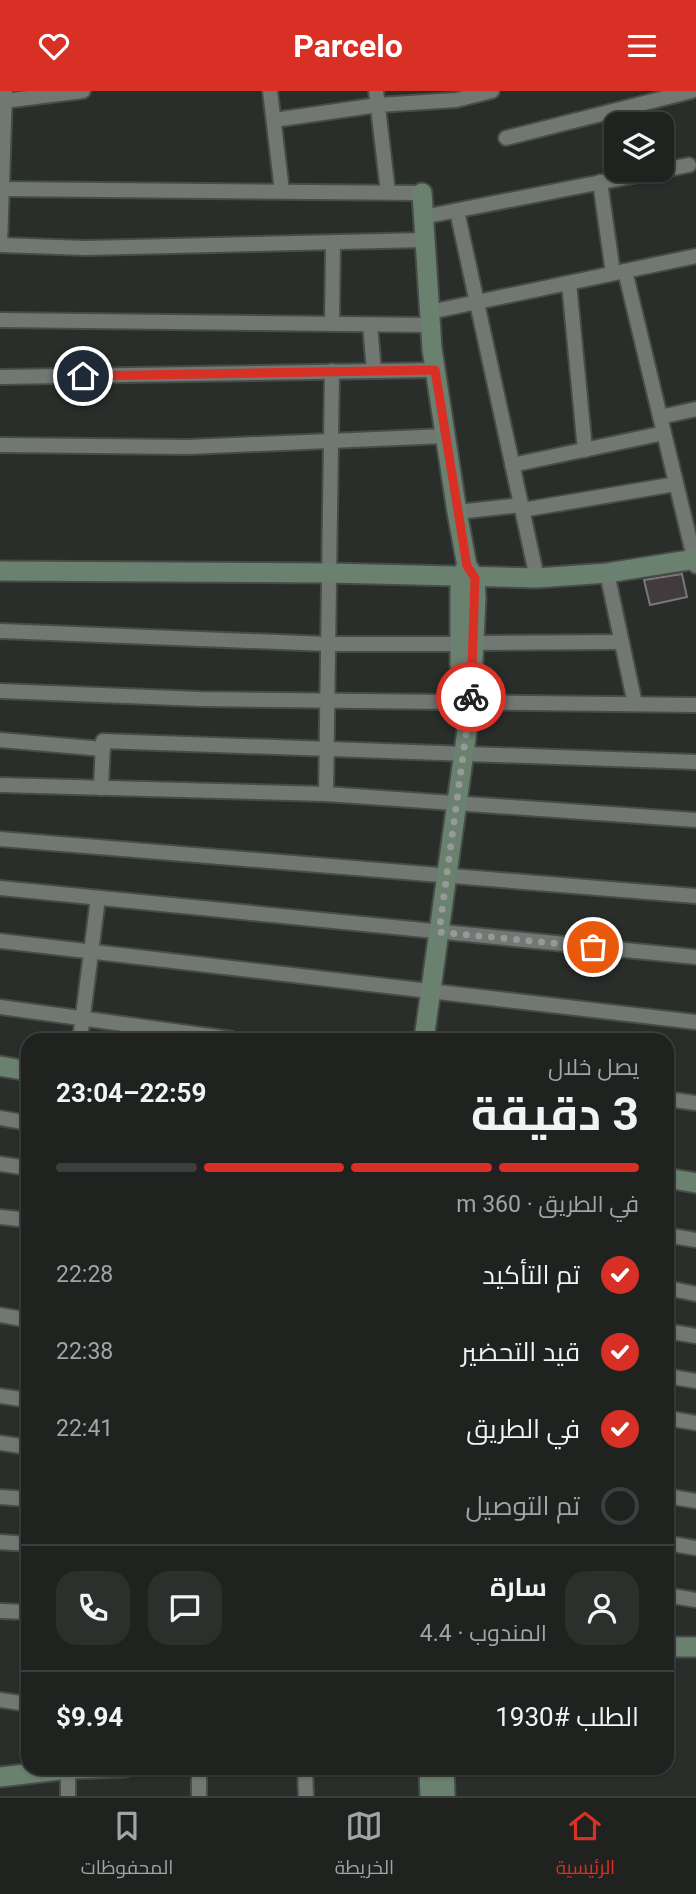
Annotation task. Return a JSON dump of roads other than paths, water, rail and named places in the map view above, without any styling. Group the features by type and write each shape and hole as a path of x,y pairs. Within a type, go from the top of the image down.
{"street":[{"path":"83,91 4,96 0,245 86,249 425,240"},
{"path":"270,91 282,191"},
{"path":"274,120 377,98 456,100 492,91"},
{"path":"506,138 631,98 692,91"},
{"path":"377,98 388,193"},
{"path":"424,217 689,165"},
{"path":"0,571 467,574 537,578 607,573 695,561 660,417 619,272 600,182"},
{"path":"2,189 422,193 435,370 467,574 465,702 425,991 424,1033"},
{"path":"457,211 537,578"},
{"path":"332,324 333,242"},
{"path":"0,320 370,325 430,319 477,302 696,256"},
{"path":"569,282 585,450"},
{"path":"370,325 374,371"},
{"path":"0,377 435,370"},
{"path":"326,794 332,372"},
{"path":"660,417 696,409"},
{"path":"513,465 664,433"},
{"path":"0,445 188,447 446,436"},
{"path":"457,512 522,508 676,484"},
{"path":"607,573 635,704"},
{"path":"0,631 328,644 622,642"},
{"path":"0,691 201,699 696,705"},
{"path":"0,740 103,749"},
{"path":"101,788 103,741 696,762"},
{"path":"0,785 326,794 696,820"},
{"path":"0,839 696,896"},
{"path":"0,888 696,957"},
{"path":"80,1033 98,898"},
{"path":"0,941 696,1022"},
{"path":"414,1033 425,991"},
{"path":"0,1007 187,1033"},
{"path":"0,1066 21,1070"},
{"path":"674,1101 696,1104"},
{"path":"0,1118 21,1122"},
{"path":"0,1164 21,1167"},
{"path":"674,1179 696,1183"},
{"path":"0,1217 21,1219"},
{"path":"674,1236 696,1240"},
{"path":"674,1289 696,1294"},
{"path":"0,1315 21,1319"},
{"path":"674,1332 696,1336"},
{"path":"674,1377 696,1381"},
{"path":"0,1396 21,1399"},
{"path":"674,1419 696,1423"},
{"path":"0,1443 21,1446"},
{"path":"0,1497 21,1498"},
{"path":"674,1497 696,1501"},
{"path":"0,1542 21,1544"},
{"path":"674,1544 696,1548"},
{"path":"674,1596 696,1600"},
{"path":"0,1611 21,1612"},
{"path":"674,1647 696,1647"},
{"path":"0,1700 21,1702"},
{"path":"0,1777 21,1774"},
{"path":"68,1775 68,1796"},
{"path":"199,1775 199,1796"},
{"path":"305,1775 306,1796"},
{"path":"429,1775 430,1796"},
{"path":"444,1775 445,1796"}]}
